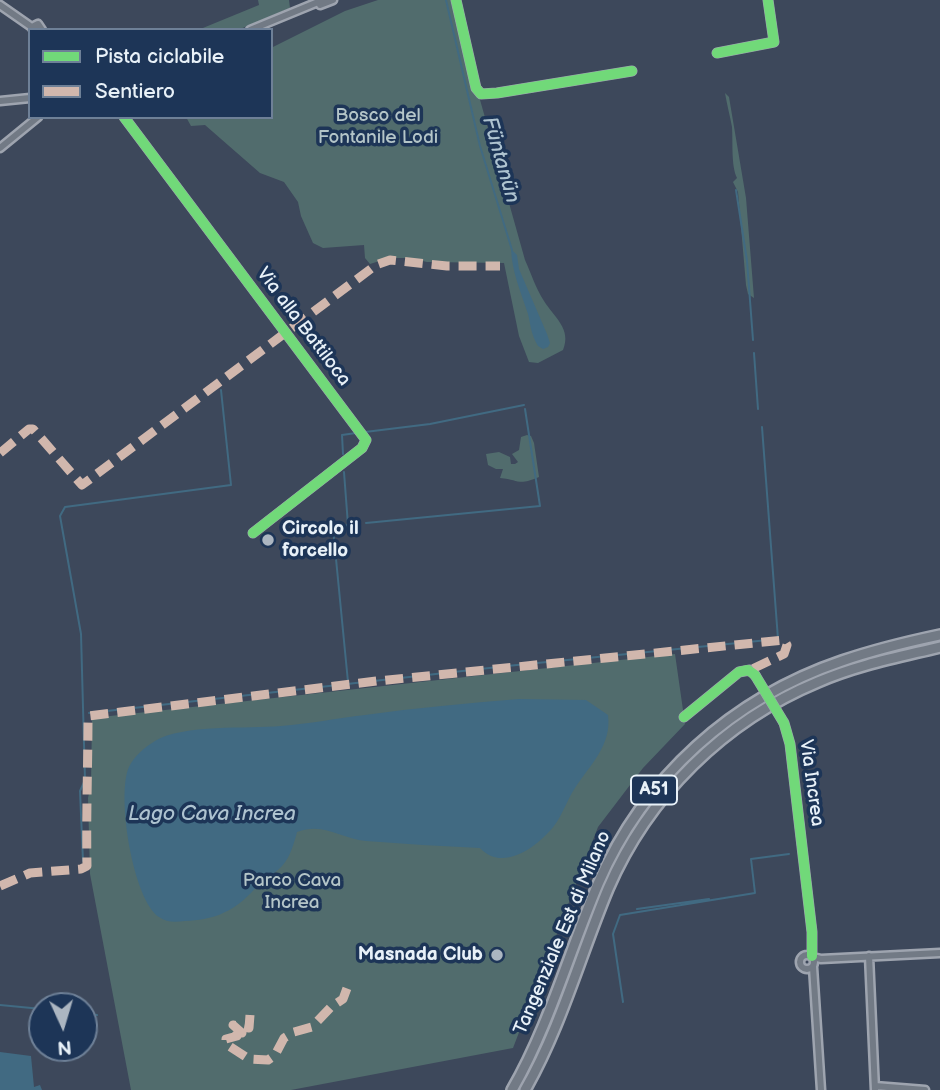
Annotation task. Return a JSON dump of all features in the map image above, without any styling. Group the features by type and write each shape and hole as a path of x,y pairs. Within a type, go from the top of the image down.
{"highway":[{"name":"Tangenziale Est di Milano","path":"512,1090 539,1034 611,856 636,814 670,771 721,725 779,687 841,661 940,635"},
{"name":"Tangenziale Est di Milano","path":"525,1090 552,1034 618,869 640,828 674,785 730,732 787,696 856,668 940,647"}],"street":[{"path":"255,28 323,0"},
{"path":"265,28 333,0"},
{"path":"456,0 475,88 481,94 632,71"},
{"path":"717,53 774,43 768,0"},
{"path":"0,5 33,27"},
{"path":"0,100 28,97"},
{"path":"0,148 36,119"},
{"name":"Via alla Battiloca","path":"126,119 365,437 365,443 360,449 253,533"},
{"name":"Via Increa","path":"684,717 740,672 750,670 784,723 790,744 812,932 821,1090"},
{"path":"812,961 940,953"},
{"path":"869,956 875,1088 925,1090"}],"green space":[{"path":"258,0 289,0 290,8 243,28 203,28 259,5"},
{"name":"Bosco del Fontanile Lodi","path":"378,0 452,0 525,260 541,296 564,329 563,350 538,363 529,362 519,336 504,263 427,262 410,258 389,258 370,264 365,258 364,245 323,248 313,243 298,202 284,182 260,173 205,125 191,126 187,119 273,119 273,47 345,11"},
{"path":"725,93 729,97 746,198 754,298 748,294 746,285 738,192 733,182 737,178 733,161 732,127"},
{"path":"531,436 534,443 539,477 523,482 500,478 503,469 488,465 486,454 499,452 510,457 511,464 515,464 518,462 512,454 519,450 521,437"},
{"name":"Parco Cava Increa","path":"675,654 685,724 643,768 598,827 513,1048 291,1090 131,1090 90,874 88,798 91,784 92,718"}],"water":[{"path":"511,249 517,255 519,269 550,343 543,349 538,346 533,334 515,274"},
{"name":"Lago Cava Increa","path":"519,699 586,700 608,715 607,736 599,754 575,788 560,817 539,841 520,854 499,858 480,848 366,841 324,830 307,829 297,832 289,856 280,868 244,900 221,914 204,919 172,922 159,917 150,907 129,846 125,781 134,759 155,741 198,730 292,725 403,710"},
{"path":"0,1052 28,1056 28,1062 32,1062 34,1087 40,1085 42,1090 0,1090"}],"waterway":[{"name":"Füntanün","path":"446,0 480,146 512,250"},
{"path":"736,190 747,261 753,340"},
{"path":"754,353 758,409"},
{"path":"83,861 80,791 85,780 81,634 60,516 65,507 231,485 221,390"},
{"path":"365,432 430,424 524,405"},
{"path":"366,523 540,506 525,409"},
{"path":"89,713 778,639 762,427"},
{"path":"343,454 342,435 356,433"},
{"path":"344,472 348,525 333,528 348,682"},
{"path":"623,1002 613,934 620,915 755,893 751,859 789,854"},
{"path":"637,909 709,899"},
{"path":"0,1005 28,1008"}],"marked path":[{"path":"0,453 29,429 33,429 82,485 376,265 390,260 447,266 500,266"},
{"path":"0,886 30,873 81,869 87,866 88,716 377,681 784,640 787,645 784,654 750,670"},
{"path":"250,1015 249,1028 233,1025 242,1033 232,1030 237,1036 226,1039 226,1044 249,1059 268,1060 275,1055 284,1038 312,1027 331,1007 343,999 350,980"}],"cycle path":[{"path":"456,0 476,88 481,94 632,71"},
{"path":"717,53 774,42 768,0"},
{"path":"125,119 366,440 362,448 253,533"},
{"path":"684,717 739,672 748,670 755,675 784,723 790,744 812,932 812,956"}],"place":[{"name":"Circolo il forcello","path":"268,540"},
{"name":"Masnada Club","path":"497,955"}]}
